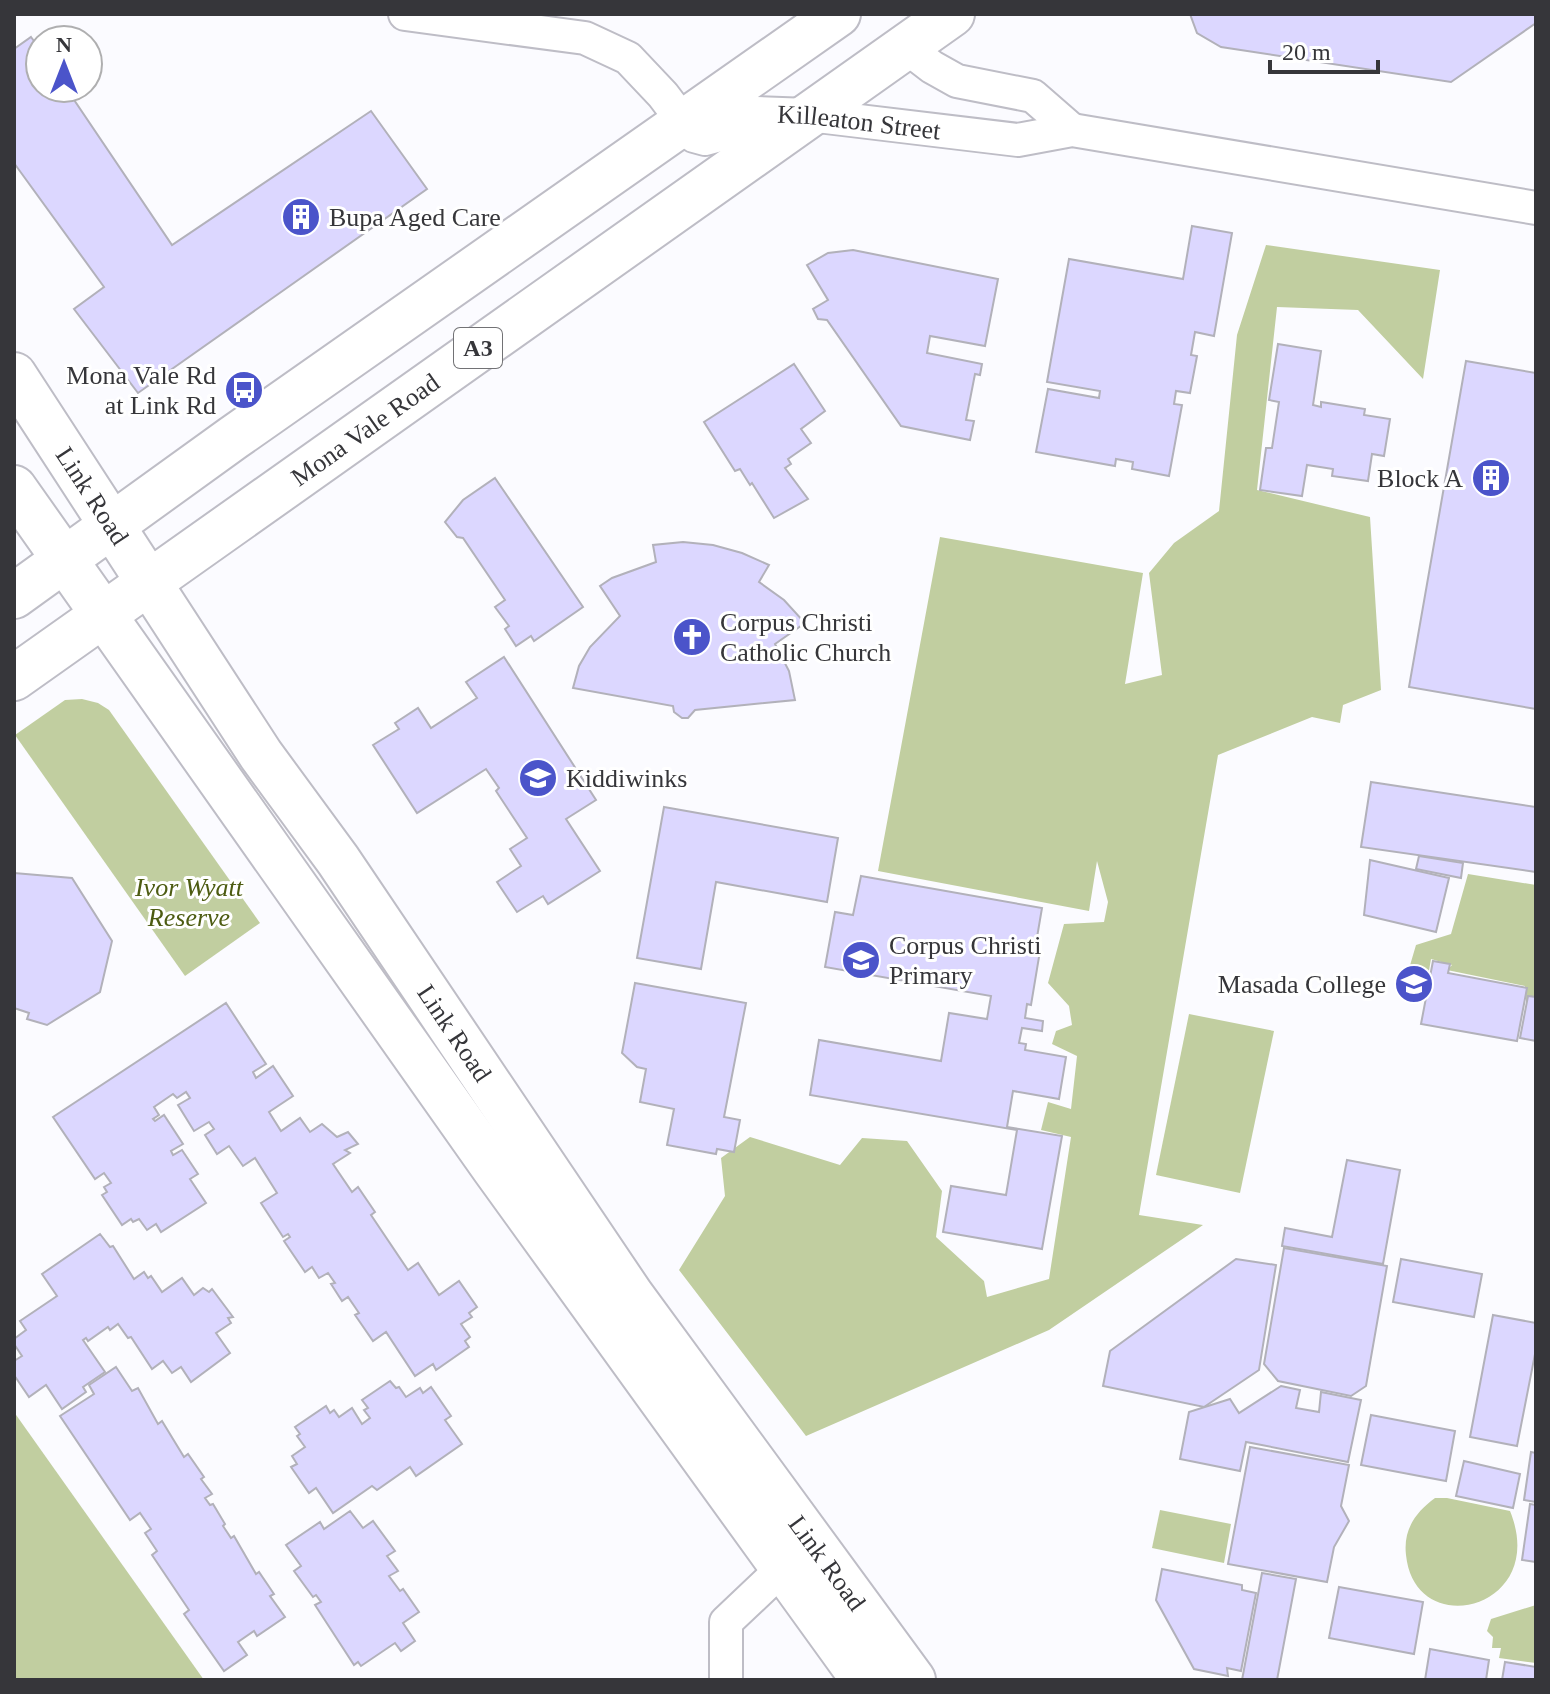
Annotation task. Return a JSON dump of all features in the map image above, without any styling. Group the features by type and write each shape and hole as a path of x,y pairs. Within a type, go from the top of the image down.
{"main road":[{"name":"A3","path":"14,596 233,438 838,14"},
{"name":"Mona Vale Road","path":"14,678 952,14"},
{"name":"Link Road","path":"14,375 261,755 338,860 631,1295 913,1680"},
{"name":"Link Road","path":"14,488 494,1168 864,1680"}],"street":[{"path":"405,14 585,38 628,58 663,95 683,124"},
{"name":"Killeaton Street","path":"906,47 957,81 1033,96 1072,130"},
{"name":"Killeaton Street","path":"683,124 694,136 705,139 723,134 756,113 809,115 1018,140 1072,130 1536,208"},
{"path":"726,1680 726,1622 782,1569"}],"green space":[{"path":"1266,245 1440,270 1423,379 1358,310 1277,307 1257,490 1370,517 1381,690 1343,705 1340,723 1312,717 1218,755 1139,1215 1203,1225 1049,1330 806,1436 679,1270 725,1196 721,1158 750,1137 840,1165 862,1138 907,1141 942,1191 936,1237 984,1281 987,1297 1049,1279 1071,1137 1041,1130 1048,1102 1071,1109 1077,1056 1052,1044 1056,1031 1072,1025 1069,1006 1048,983 1064,924 1104,922 1108,902 1097,861 1089,911 878,871 940,537 1143,573 1125,684 1162,675 1149,573 1174,543 1219,511 1237,335"},
{"name":"Ivor Wyatt Reserve","path":"82,699 109,710 260,923 185,976 15,735 65,700"},
{"path":"1468,874 1536,885 1536,1004 1526,1001 1525,986 1447,970 1452,965 1431,959 1427,982 1403,989 1416,945 1451,934"},
{"path":"1189,1014 1274,1031 1240,1193 1156,1175"},
{"path":"14,1412 204,1680 14,1680"},
{"path":"1435,1498 1510,1511 1517,1545 1512,1572 1497,1591 1476,1603 1453,1606 1432,1599 1415,1582 1406,1555 1407,1537 1417,1515"},
{"path":"1160,1510 1231,1524 1224,1563 1152,1548"},
{"path":"1536,1605 1536,1663 1499,1658 1501,1648 1492,1648 1493,1637 1487,1631 1491,1619"}],"building":[{"path":"1190,14 1536,14 1536,23 1451,82 1221,47 1197,33"},
{"name":"Bupa Aged Care","path":"24,42 24,104 77,104 172,245 371,111 427,189 138,393 74,309 104,287 14,163 14,49"},
{"path":"1192,226 1232,233 1214,336 1195,332 1191,355 1197,356 1190,393 1176,391 1174,404 1182,405 1169,476 1132,469 1133,462 1116,459 1115,466 1036,452 1048,389 1099,398 1100,391 1047,382 1069,259 1183,279"},
{"path":"853,250 998,279 985,346 930,336 927,353 982,364 980,375 975,374 966,420 974,421 970,440 901,426 827,320 818,319 813,309 828,300 807,265 828,253"},
{"path":"1278,344 1321,351 1313,405 1321,407 1321,402 1365,409 1364,415 1390,419 1384,456 1372,454 1368,481 1332,476 1333,469 1307,465 1302,496 1260,490 1266,448 1272,448 1279,402 1269,400"},
{"name":"Block A","path":"1466,361 1536,373 1536,709 1409,687"},
{"path":"794,364 825,411 801,429 811,443 788,459 791,464 785,468 808,499 774,518 752,483 750,485 740,469 735,471 704,422"},
{"path":"495,478 583,607 534,641 531,636 516,646 505,629 509,626 495,607 505,600 463,538 457,537 445,522 463,500"},
{"name":"Corpus Christi Catholic Church","path":"683,542 713,545 769,565 759,582 784,600 805,623 775,644 789,671 795,700 695,710 688,718 682,718 674,712 673,706 573,688 579,666 590,647 620,616 600,586 612,578 656,562 653,545"},
{"name":"Kiddiwinks","path":"504,657 596,800 566,819 600,871 548,904 543,896 517,912 497,882 521,866 510,849 527,838 496,791 499,788 486,769 417,813 373,745 399,729 395,723 418,708 431,728 477,698 466,682"},
{"path":"1371,782 1536,807 1536,872 1361,847"},
{"path":"664,807 838,838 827,902 716,882 701,969 637,958"},
{"path":"1419,856 1463,863 1461,878 1416,869"},
{"path":"1370,860 1449,878 1436,932 1364,915"},
{"path":"14,873 72,878 112,941 100,992 47,1025 27,1019 29,1013 14,1008"},
{"path":"861,876 1042,908 1035,949 1040,951 1031,1005 1027,1004 1025,1018 1043,1021 1042,1031 1022,1028 1019,1043 1026,1044 1025,1050 1066,1057 1059,1099 1013,1091 1007,1127 1062,1136 1042,1249 943,1232 951,1186 1006,1195 1017,1130 810,1095 819,1040 941,1061 949,1013 987,1019 991,996 825,967 835,912 853,915"},
{"path":"1433,961 1450,964 1448,973 1527,988 1517,1041 1421,1024"},
{"path":"635,983 746,1003 724,1117 740,1120 734,1152 717,1149 716,1154 667,1145 674,1109 640,1102 646,1069 637,1067 622,1053"},
{"path":"1528,996 1536,997 1536,1041 1520,1038"},
{"path":"226,1003 266,1064 253,1072 256,1078 273,1066 293,1096 269,1112 281,1131 300,1118 310,1132 322,1124 337,1137 348,1132 358,1144 345,1150 350,1153 333,1164 352,1192 358,1187 375,1212 371,1215 408,1270 418,1263 439,1295 459,1281 477,1307 469,1313 472,1317 461,1324 470,1337 465,1341 469,1347 436,1370 433,1364 415,1376 386,1332 373,1341 355,1315 359,1313 348,1297 342,1301 328,1273 319,1278 312,1267 305,1272 284,1241 290,1237 288,1234 283,1237 261,1203 277,1193 255,1158 243,1166 229,1146 217,1154 205,1135 214,1129 209,1122 194,1131 178,1105 190,1098 186,1092 177,1098 173,1094 154,1107 159,1115 153,1119 155,1121 164,1115 183,1144 171,1151 173,1155 182,1150 198,1174 190,1179 206,1203 161,1232 156,1224 147,1230 139,1219 133,1222 131,1219 122,1225 102,1195 107,1192 104,1187 111,1183 104,1173 95,1179 53,1117"},
{"path":"1347,1160 1400,1170 1383,1264 1282,1246 1285,1228 1332,1237"},
{"path":"100,1234 110,1247 113,1246 134,1279 144,1272 148,1278 151,1276 162,1292 182,1278 194,1295 203,1288 209,1292 212,1289 233,1317 228,1318 231,1323 216,1333 230,1353 191,1382 181,1367 172,1373 163,1361 152,1369 131,1337 128,1338 118,1324 110,1330 108,1327 88,1341 86,1338 83,1340 105,1372 83,1387 86,1392 62,1409 46,1385 29,1397 14,1375 14,1361 22,1356 14,1339 26,1330 20,1321 57,1296 42,1274"},
{"path":"1284,1248 1387,1266 1366,1386 1351,1396 1278,1381 1264,1364"},
{"path":"1236,1259 1276,1265 1259,1370 1204,1407 1103,1386 1110,1351"},
{"path":"1401,1259 1482,1274 1474,1317 1393,1302"},
{"path":"1493,1315 1536,1323 1536,1349 1517,1446 1470,1437"},
{"path":"116,1367 132,1391 138,1388 158,1424 162,1421 184,1457 188,1454 204,1477 201,1479 212,1494 205,1498 210,1505 213,1504 231,1538 234,1536 256,1574 259,1572 274,1594 270,1596 285,1617 257,1636 254,1631 238,1642 247,1655 224,1671 184,1614 189,1610 152,1555 157,1551 145,1533 151,1529 140,1513 130,1520 60,1416 94,1394 89,1385"},
{"path":"390,1381 406,1397 420,1388 423,1393 431,1387 451,1416 445,1420 462,1444 416,1476 410,1467 377,1490 372,1486 333,1513 316,1488 309,1493 291,1467 297,1464 292,1456 305,1447 295,1427 326,1406 330,1413 334,1410 339,1417 352,1408 362,1424 370,1418 362,1400"},
{"path":"1281,1386 1300,1390 1296,1408 1319,1412 1321,1392 1361,1400 1348,1462 1246,1442 1240,1471 1180,1459 1189,1412 1230,1399 1239,1413"},
{"path":"1371,1415 1455,1431 1446,1481 1361,1465"},
{"path":"1250,1447 1349,1465 1341,1506 1349,1521 1334,1547 1327,1582 1228,1564"},
{"path":"1531,1452 1536,1453 1536,1502 1524,1500"},
{"path":"1464,1461 1520,1474 1513,1508 1456,1496"},
{"path":"1530,1504 1536,1505 1536,1562 1522,1560"},
{"path":"350,1511 363,1528 373,1521 395,1551 387,1556 398,1571 389,1576 400,1591 403,1589 419,1612 403,1623 415,1641 401,1651 395,1643 361,1666 358,1662 354,1665 315,1605 321,1602 316,1595 313,1597 294,1571 301,1566 286,1545 320,1522 324,1529"},
{"path":"1162,1569 1242,1585 1242,1590 1256,1593 1241,1671 1227,1668 1228,1676 1194,1669 1156,1600"},
{"path":"1262,1573 1296,1579 1277,1680 1242,1680"},
{"path":"1339,1587 1423,1602 1414,1654 1329,1638"},
{"path":"1430,1649 1489,1660 1486,1680 1425,1680"},
{"path":"1505,1662 1536,1667 1536,1680 1502,1680"}],"place":[{"name":"Bupa Aged Care","path":"301,217"},
{"name":"Mona Vale Rd at Link Rd","path":"244,390"},
{"name":"Block A","path":"1491,478"},
{"name":"Corpus Christi Catholic Church","path":"692,637"},
{"name":"Kiddiwinks","path":"538,778"},
{"name":"Corpus Christi Primary","path":"861,960"},
{"name":"Masada College","path":"1414,984"}]}
